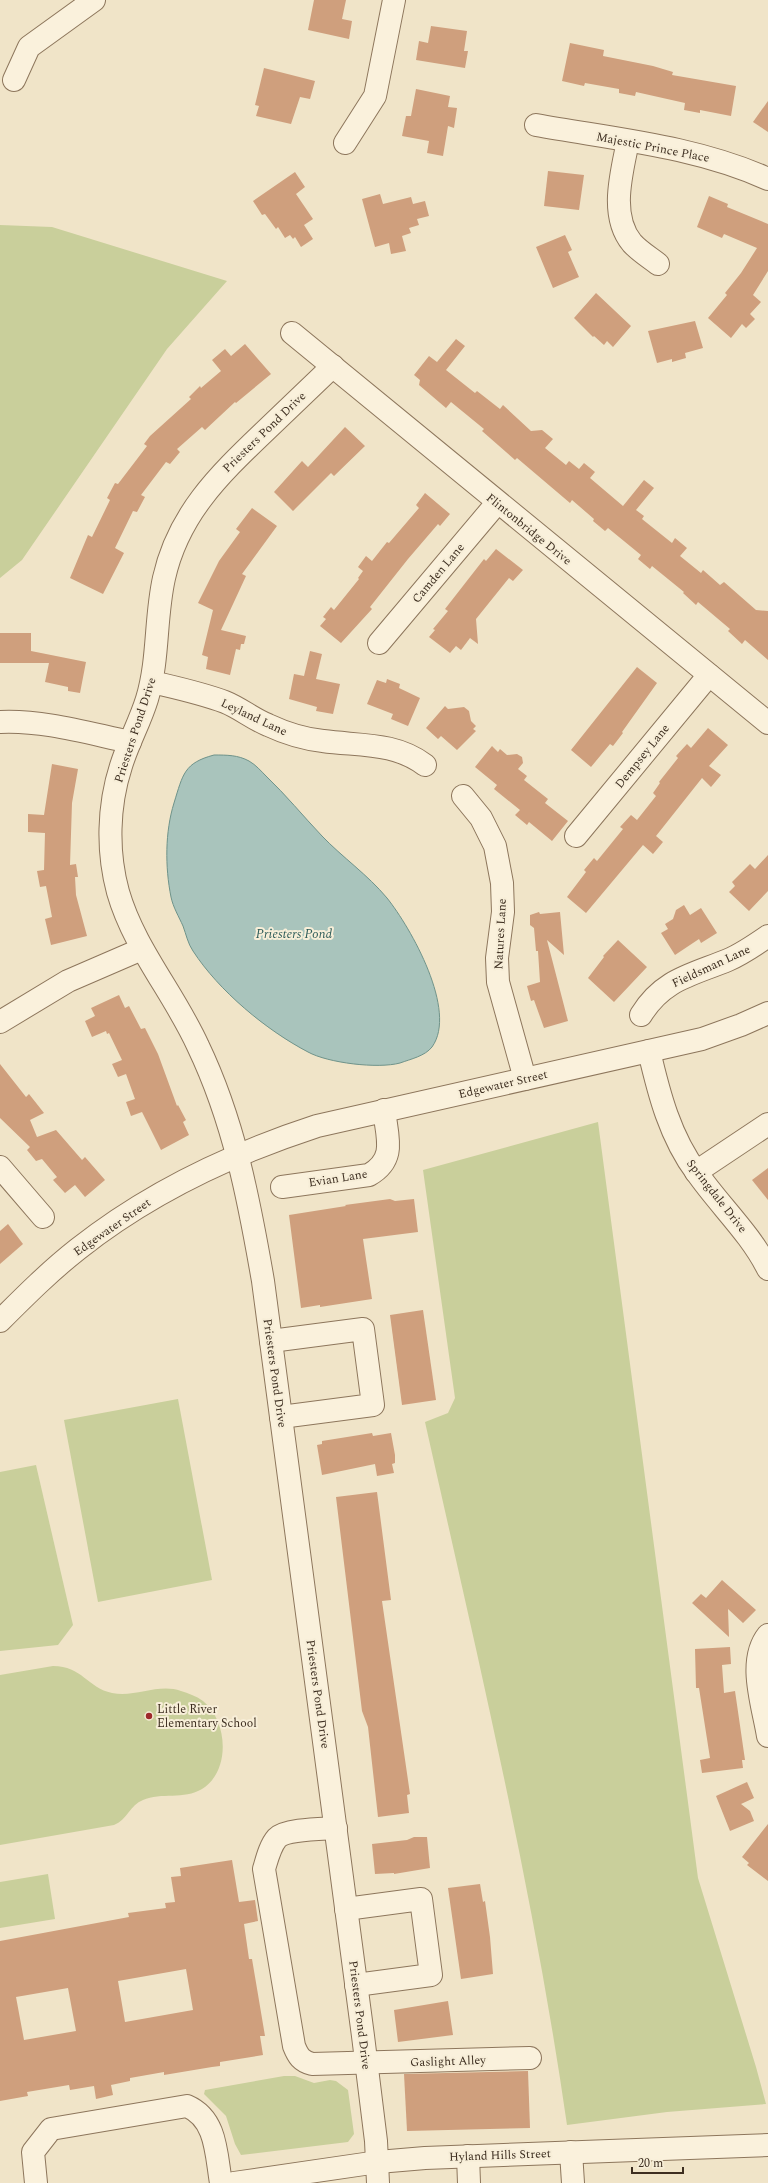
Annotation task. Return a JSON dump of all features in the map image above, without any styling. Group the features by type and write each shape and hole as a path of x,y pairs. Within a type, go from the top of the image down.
{"street":[{"path":"14,80 29,47 94,0"},
{"path":"346,143 375,96 394,0"},
{"name":"Majestic Prince Place","path":"536,125 708,156 738,165 768,179"},
{"path":"628,141 619,190 620,212 625,232 632,243 658,264"},
{"name":"Flintonbridge Drive","path":"292,333 497,503 768,723"},
{"name":"Priesters Pond Drive","path":"333,366 222,472 202,495 186,522 173,549 164,577 158,607 155,663 152,682 144,708 120,766 113,798 111,829 112,860 118,891 129,922 142,949 175,1000 198,1046 219,1094 238,1154 250,1206 271,1341 336,1828 378,2172"},
{"name":"Camden Lane","path":"380,643 497,503"},
{"name":"Dempsey Lane","path":"576,836 709,676"},
{"name":"Leyland Lane","path":"152,682 199,693 226,703 268,725 294,735 323,741 390,748 416,758 425,765"},
{"path":"0,722 18,721 46,724 130,742"},
{"name":"Natures Lane","path":"463,796 481,818 495,846 502,890 502,912 497,958 498,982 526,1079"},
{"name":"Fieldsman Lane","path":"641,1015 649,1001 661,990 675,981 730,959 768,936"},
{"path":"0,1022 68,981 110,961 142,949"},
{"name":"Edgewater Street","path":"0,1321 38,1283 78,1249 122,1217 165,1191 238,1154 317,1126 702,1039 741,1025 768,1012"},
{"name":"Springdale Drive","path":"649,1051 662,1102 674,1132 696,1172 744,1230 768,1269"},
{"name":"Evian Lane","path":"282,1187 369,1175 380,1169 386,1159 389,1149 384,1110"},
{"path":"696,1172 768,1124"},
{"path":"0,1167 43,1217"},
{"path":"271,1341 363,1329 373,1405 281,1418"},
{"path":"768,1636 759,1649 757,1668 768,1736"},
{"name":"Gaslight Alley","path":"336,1828 287,1833 278,1837 272,1847 264,1869 294,2046 298,2056 304,2062 312,2064 366,2064 530,2058"},
{"path":"346,1909 421,1899 431,1975 356,1985"},
{"path":"36,2183 33,2152 51,2129 187,2106 194,2109 208,2123 213,2135 222,2183"},
{"name":"Hyland Hills Street","path":"234,2183 378,2172 468,2156 768,2146"},
{"path":"571,2152 573,2183"},
{"path":"468,2156 470,2183"}],"green space":[{"path":"0,225 52,227 227,281 167,349 22,560 0,578"},
{"path":"598,1122 698,1878 766,2104 667,2112 567,2125 538,1948 521,1860 484,1684 425,1422 448,1413 455,1398 423,1170"},
{"path":"178,1399 212,1580 98,1602 64,1420"},
{"path":"36,1465 73,1625 58,1645 0,1651 0,1472"},
{"path":"53,1666 63,1667 78,1673 97,1687 112,1693 129,1694 155,1689 172,1689 189,1694 203,1701 211,1710 217,1721 223,1746 222,1759 218,1770 211,1781 202,1789 188,1794 157,1796 143,1800 135,1805 122,1820 114,1825 0,1845 0,1675"},
{"path":"48,1874 55,1919 0,1928 0,1882"},
{"path":"284,2076 295,2076 314,2083 330,2080 336,2081 348,2090 354,2134 348,2142 241,2155 235,2144 226,2116 204,2094 205,2090"}],"water":[{"name":"Priesters Pond","path":"214,755 237,756 256,766 322,836 380,890 397,912 419,949 436,992 439,1013 439,1031 432,1047 426,1053 391,1065 353,1064 317,1056 276,1033 244,1008 216,981 193,951 188,942 171,897 167,862 169,826 177,793 186,771 196,762"}],"building":[{"path":"314,0 346,0 342,19 352,21 349,39 308,30"},
{"path":"431,26 467,31 464,51 468,51 465,68 416,60 419,41 428,43"},
{"path":"570,43 604,50 603,56 653,66 673,72 672,75 736,86 731,116 700,110 700,113 684,110 685,103 636,92 635,96 619,93 619,89 585,83 584,86 562,81"},
{"path":"264,68 315,81 310,99 300,97 291,124 256,116 259,106 255,105"},
{"path":"416,89 450,96 448,107 457,108 454,128 448,126 443,156 427,153 429,141 402,136 406,116 411,116"},
{"path":"768,101 768,132 753,122"},
{"path":"548,171 584,175 579,210 544,206"},
{"path":"295,172 305,187 296,194 313,219 304,225 313,239 301,247 295,237 293,239 290,235 285,238 278,227 276,229 265,214 262,215 253,201"},
{"path":"380,194 383,204 411,197 413,204 425,201 429,216 417,219 419,225 409,228 411,233 402,236 406,251 391,254 389,243 375,247 362,199"},
{"path":"709,196 728,204 727,207 768,224 768,271 753,295 761,302 750,314 755,319 746,328 742,324 731,338 708,318 727,295 725,293 741,273 757,248 724,234 722,238 697,227"},
{"path":"565,235 572,250 568,252 579,277 553,288 536,247"},
{"path":"596,293 631,326 613,347 607,341 604,345 594,336 593,337 574,318"},
{"path":"695,321 703,348 685,353 686,358 672,362 672,359 657,363 648,331"},
{"path":"456,339 465,346 446,370 475,393 477,391 500,409 503,405 531,431 542,430 553,439 545,448 566,465 569,461 579,469 584,463 595,472 590,478 623,506 644,480 654,488 636,510 644,516 642,519 672,543 675,538 687,548 680,556 701,573 703,570 720,585 724,582 756,610 768,611 768,660 745,640 742,644 728,631 730,629 698,602 696,605 683,593 684,592 652,566 650,569 638,559 641,555 608,528 605,531 593,521 594,519 572,500 570,503 517,458 515,460 482,431 484,429 451,402 446,408 419,385 420,380 414,375 429,356 437,362"},
{"path":"245,344 271,374 236,403 235,402 205,430 202,427 177,449 180,452 170,464 166,462 141,495 145,497 137,512 133,511 115,548 124,553 103,594 70,578 88,535 92,537 110,500 107,498 115,483 118,484 147,446 144,444 150,436 191,399 189,397 200,386 201,388 221,371 212,360 225,349 231,356"},
{"path":"345,427 365,446 334,476 331,473 293,511 274,492 302,461 308,467"},
{"path":"425,493 450,514 440,526 438,524 408,559 370,607 372,609 341,643 320,626 326,619 323,617 331,607 334,610 359,579 358,578 363,571 358,567 366,556 372,561 387,542 389,543 419,508 416,505"},
{"path":"252,508 277,526 242,574 246,576 221,630 246,636 244,644 241,644 240,650 236,649 230,675 206,669 208,657 202,655 213,610 198,603 219,561 240,532 236,529"},
{"path":"496,549 523,570 513,581 509,578 476,619 478,644 470,638 461,650 456,646 450,653 429,637 435,630 433,629 448,611 445,609 484,559 486,561"},
{"path":"0,633 31,633 31,651 86,662 80,693 68,691 68,687 45,682 49,663 0,663"},
{"path":"310,651 322,654 316,679 340,684 333,714 316,711 317,707 289,699 294,674 304,676"},
{"path":"637,667 657,683 613,746 610,744 591,767 571,750"},
{"path":"387,679 400,684 399,688 420,698 408,726 391,719 393,714 367,704 377,680 386,683"},
{"path":"445,706 448,709 464,707 469,711 471,721 476,726 473,729 476,731 457,750 441,736 438,739 426,728"},
{"path":"708,728 728,745 709,766 721,775 711,787 702,778 656,836 663,842 653,854 643,845 586,913 567,897 586,872 584,870 594,858 597,861 623,829 620,827 631,815 637,820 656,796 653,793 660,783 659,782 678,758 676,756 687,744 691,748"},
{"path":"492,746 498,752 500,749 507,755 517,754 522,757 523,763 518,769 527,776 524,780 548,799 545,803 568,821 552,841 529,822 527,825 515,815 520,810 494,789 497,785 475,767"},
{"path":"52,764 78,769 72,803 70,865 76,864 78,877 75,877 76,895 87,936 51,945 45,919 52,917 46,886 40,887 37,871 44,870 45,833 28,832 28,814 44,815"},
{"path":"768,855 768,891 749,911 729,892 735,886 732,882 750,864 755,869"},
{"path":"684,905 690,915 701,908 717,933 701,943 699,939 675,955 661,933 668,929 665,924 673,919 676,910"},
{"path":"539,912 540,914 560,912 564,955 547,940 568,1021 544,1028 534,1000 531,1001 527,986 540,982 538,951 536,951 534,928 530,925 530,915"},
{"path":"618,940 647,967 614,1002 588,978 604,957 603,956"},
{"path":"119,995 125,1008 129,1006 141,1029 145,1028 158,1054 177,1106 178,1105 186,1120 183,1122 189,1135 161,1150 142,1112 131,1116 126,1102 135,1099 126,1074 118,1077 112,1064 122,1060 109,1033 107,1034 106,1031 92,1037 85,1021 95,1016 91,1008"},
{"path":"0,1064 26,1097 29,1094 44,1113 30,1120 37,1137 56,1130 82,1160 85,1157 105,1180 85,1197 75,1185 65,1193 53,1180 57,1177 42,1159 36,1161 27,1150 30,1147 0,1118"},
{"path":"768,1168 768,1200 752,1180"},
{"path":"390,1199 395,1201 414,1199 418,1232 363,1239 372,1299 320,1307 320,1305 301,1308 289,1215"},
{"path":"8,1224 23,1244 0,1264 0,1231"},
{"path":"423,1310 436,1400 402,1405 390,1315"},
{"path":"372,1433 373,1436 391,1433 395,1455 395,1463 392,1464 394,1473 377,1476 375,1464 322,1475 317,1445 322,1444 322,1441"},
{"path":"377,1492 391,1600 382,1601 410,1794 407,1795 409,1813 378,1817 368,1727 362,1711 336,1497"},
{"path":"722,1580 756,1610 743,1623 728,1609 729,1637 692,1603 701,1594 706,1598"},
{"path":"730,1647 731,1664 722,1665 724,1693 735,1691 745,1760 742,1760 743,1768 702,1773 700,1760 710,1758 699,1688 696,1688 695,1649"},
{"path":"747,1782 754,1798 741,1804 750,1811 754,1821 730,1831 716,1796"},
{"path":"768,1824 768,1881 747,1865 749,1863 742,1857"},
{"path":"414,1837 427,1837 430,1868 394,1874 375,1874 372,1844 407,1840"},
{"path":"232,1860 239,1902 255,1900 258,1921 244,1924 249,1959 252,1959 265,2036 260,2036 263,2055 220,2062 220,2066 164,2075 164,2072 130,2078 130,2081 111,2085 113,2095 96,2099 94,2086 70,2090 69,2085 27,2092 28,2096 0,2101 0,1941 129,1917 128,1913 166,1908 165,1903 175,1902 171,1877 181,1876 180,1868","holes":["186,1969 193,2010 125,2022 118,1981","68,1988 76,2031 24,2040 16,1997"]},
{"path":"480,1884 483,1902 485,1901 493,1974 461,1979 448,1888"},
{"path":"448,2001 453,2035 398,2042 394,2010"},
{"path":"528,2071 530,2128 407,2131 404,2074"}],"place":[{"name":"Little River Elementary School","path":"149,1716"}]}
